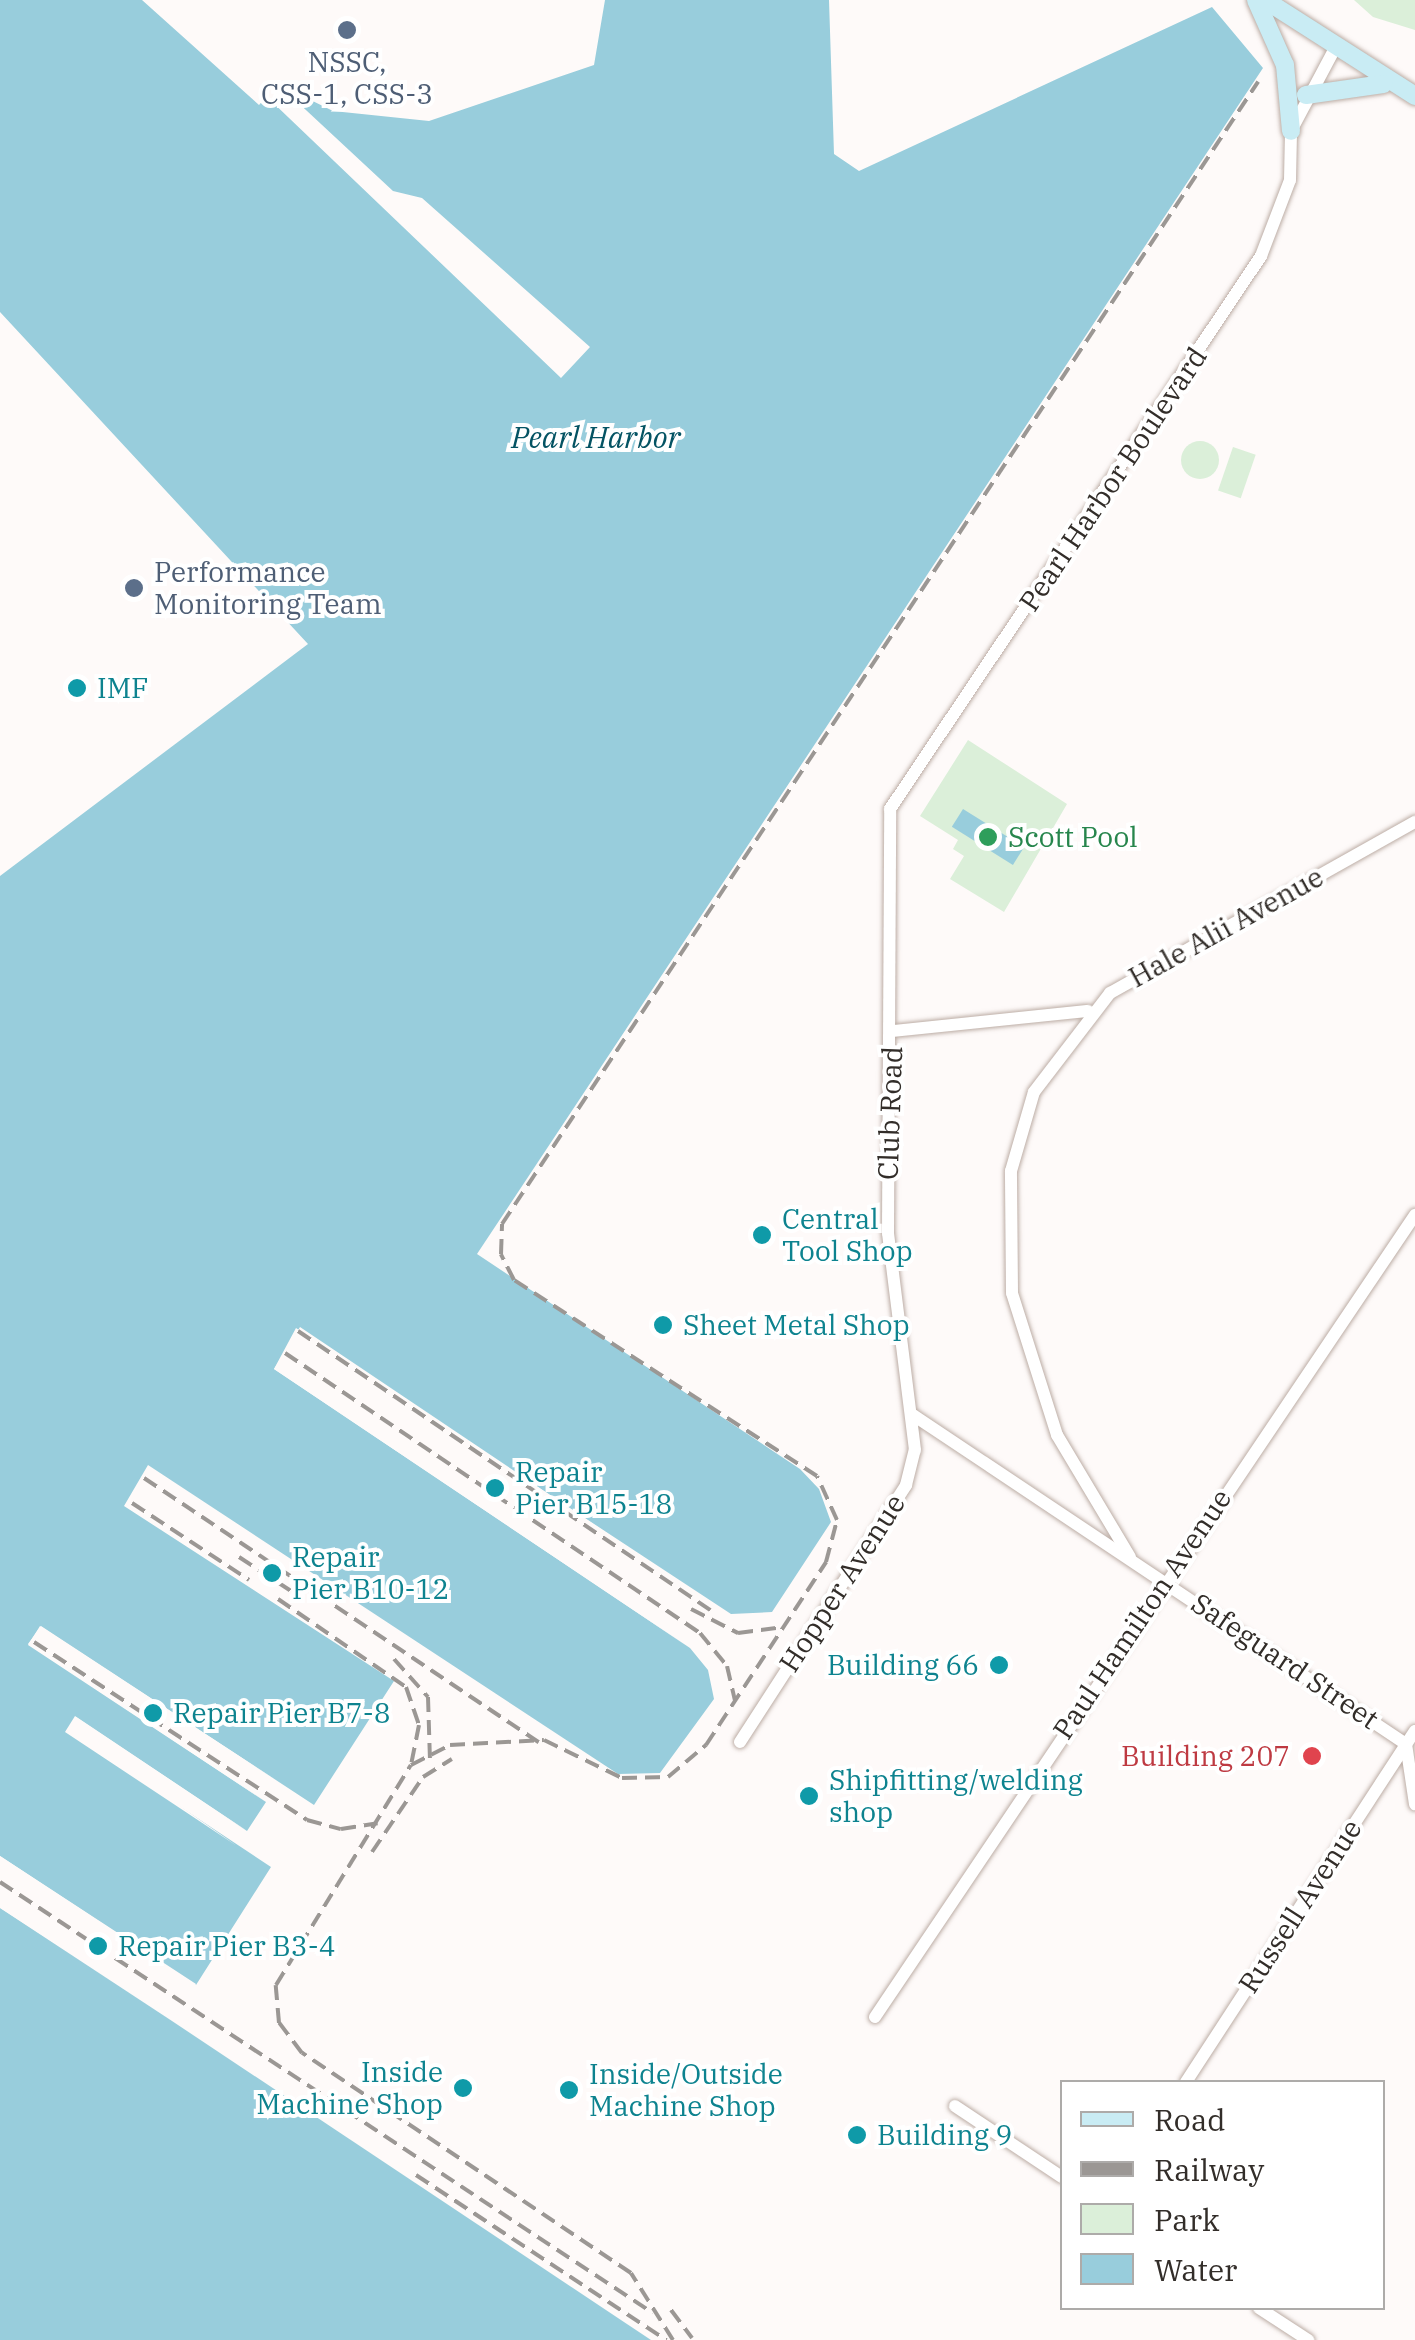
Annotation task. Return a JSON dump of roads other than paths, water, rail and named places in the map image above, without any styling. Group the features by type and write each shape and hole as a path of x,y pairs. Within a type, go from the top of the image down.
{"street":[{"path":"1256,0 1285,64 1291,131"},
{"path":"1265,0 1333,52 1386,84 1415,96"},
{"path":"1291,131 1306,95 1333,52"},
{"path":"1306,95 1386,84"},
{"name":"Pearl Harbor Boulevard","path":"890,809 1261,256 1290,180 1291,131"},
{"name":"Club Road","path":"890,809 892,1031 888,1232 913,1415"},
{"name":"Hale Alii Avenue","path":"1130,1557 1058,1435 1012,1293 1007,1215 1019,1131 1053,1056 1088,1011 1145,968 1415,822"},
{"path":"892,1031 1088,1011"},
{"name":"Paul Hamilton Avenue","path":"874,2018 1162,1579 1415,1214"},
{"name":"Safeguard Street","path":"913,1415 1406,1744"},
{"name":"Hopper Avenue","path":"740,1742 906,1484 913,1415"},
{"name":"Russell Avenue","path":"1187,2080 1415,1731"},
{"path":"1406,1744 1415,1804"},
{"path":"954,2106 1060,2176"},
{"path":"1262,2310 1308,2340"}],"water":[{"name":"Pearl Harbor","path":"0,0 142,0 259,105 278,84 333,111 429,121 594,65 605,0 829,0 834,154 859,171 1212,7 1263,68 477,1254 800,1469 819,1489 831,1522 772,1612 731,1614 296,1328 274,1369 690,1648 708,1670 714,1699 660,1773 618,1774 148,1465 124,1506 394,1681 314,1805 41,1626 28,1644 266,1802 247,1831 76,1717 66,1731 271,1867 196,1985 0,1856 0,876 308,644 0,312"},
{"name":"Scott Pool","path":"963,809 1024,847 1013,865 952,827"},
{"path":"0,1908 172,2021 651,2340 0,2340"}],"railway":[{"path":"673,2340 631,2273 302,2053 279,2023 276,1985 411,1765 450,1745 544,1740 622,1778 668,1777 706,1745 826,1562 837,1520 817,1476 514,1280 501,1254 502,1224 1258,82"},
{"path":"298,1331 710,1610"},
{"path":"285,1353 700,1633 727,1666 735,1700"},
{"path":"144,1478 539,1742"},
{"path":"132,1503 249,1580"},
{"path":"239,1557 302,1598"},
{"path":"278,1599 406,1687 419,1725 411,1765"},
{"path":"691,1609 738,1633 784,1627"},
{"path":"34,1642 307,1820 341,1829 378,1823"},
{"path":"394,1659 428,1697 430,1759"},
{"path":"372,1852 423,1777 452,1759"},
{"path":"0,1882 653,2313"},
{"path":"416,2175 666,2340"},
{"path":"671,2310 692,2338"}],"place":[{"name":"NSSC, CSS-1, CSS-3","path":"347,30"},
{"name":"Performance Monitoring Team","path":"134,588"},
{"name":"IMF","path":"77,688"},
{"name":"Scott Pool","path":"988,837"},
{"name":"Central Tool Shop","path":"762,1235"},
{"name":"Sheet Metal Shop","path":"663,1325"},
{"name":"Repair Pier B15-18","path":"495,1488"},
{"name":"Repair Pier B10-12","path":"272,1573"},
{"name":"Building 66","path":"999,1665"},
{"name":"Repair Pier B7-8","path":"153,1713"},
{"name":"Building 207","path":"1312,1756"},
{"name":"Shipfitting/welding shop","path":"809,1796"},
{"name":"Repair Pier B3-4","path":"98,1946"},
{"name":"Inside Machine Shop","path":"463,2088"},
{"name":"Inside/Outside Machine Shop","path":"569,2090"},
{"name":"Building 9","path":"857,2135"}]}
